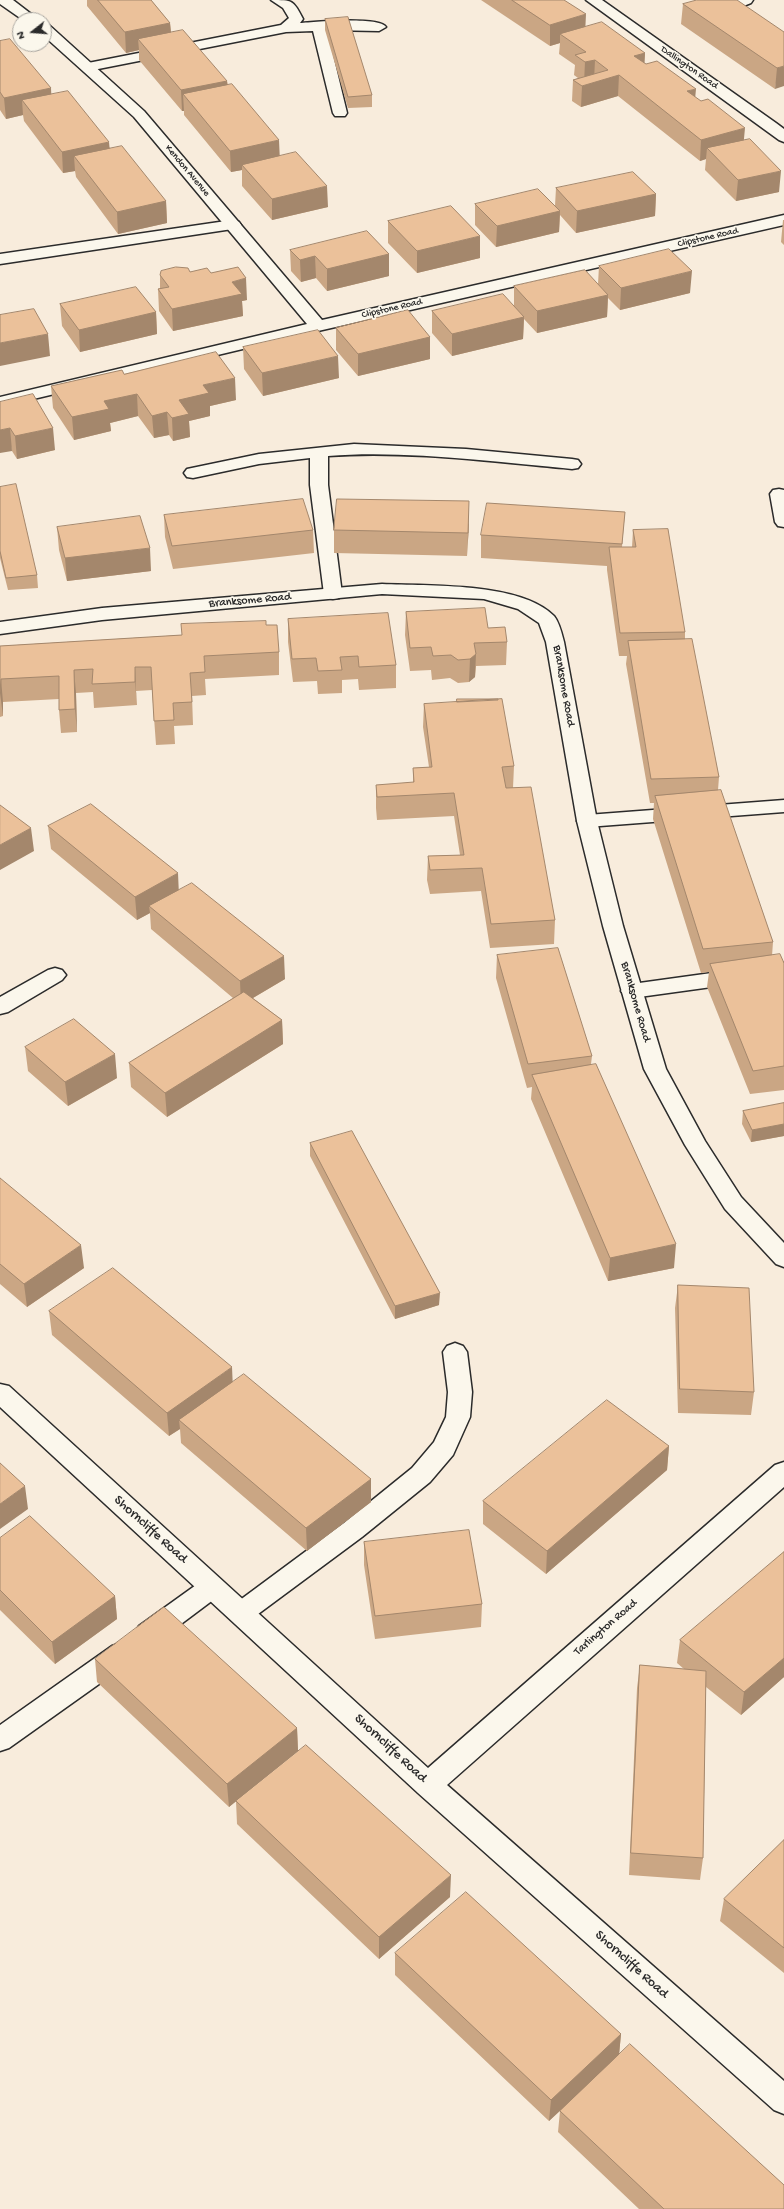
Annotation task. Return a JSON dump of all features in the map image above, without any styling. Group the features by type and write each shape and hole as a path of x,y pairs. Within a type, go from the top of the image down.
{"street":[{"path":"4,0 21,12"},
{"path":"278,0 289,5 296,19 286,28"},
{"name":"Dallington Road","path":"593,0 778,124 784,137"},
{"path":"88,67 286,28 340,25 379,27"},
{"path":"319,27 340,113"},
{"name":"Kendon Avenue","path":"52,35 139,114 318,326"},
{"name":"Clipstone Road","path":"0,402 318,326 784,220"},
{"path":"0,259 232,225"},
{"path":"192,473 259,459 354,449 466,454 572,464"},
{"path":"319,452 319,485 333,594"},
{"path":"779,494 784,522"},
{"name":"Branksome Road","path":"0,628 102,614 382,589 485,594 525,605 547,620 555,642 587,821 613,926 655,1069 696,1145 733,1203 784,1258"},
{"path":"587,821 784,806"},
{"path":"632,991 784,970"},
{"path":"0,1007 55,975"},
{"path":"241,1613 353,1530 421,1475 444,1448 458,1416 460,1392 455,1352"},
{"name":"Shorncliffe Road","path":"0,1393 428,1785 784,2100"},
{"name":"Tarlington Road","path":"428,1785 784,1472"},
{"path":"0,1740 212,1587"}],"building":[{"path":"98,0 151,0 170,23 125,32"},
{"path":"512,0 564,0 586,14 550,25"},
{"path":"697,0 737,0 784,32 784,66 777,68 683,4"},
{"path":"348,17 372,95 348,97 325,19"},
{"path":"602,22 645,53 634,56 646,64 657,61 696,89 687,91 701,101 708,99 745,128 701,140 619,75 582,86 573,80 608,70 595,60 585,62 575,55 586,52 560,34"},
{"path":"183,30 227,81 181,90 138,39"},
{"path":"10,39 12,41 12,52 21,52 51,88 4,98 0,92 0,41"},
{"path":"232,84 279,140 230,151 183,94"},
{"path":"68,91 109,142 62,152 22,100"},
{"path":"750,139 781,171 738,180 707,148"},
{"path":"122,146 166,201 117,212 74,156"},
{"path":"296,152 327,186 272,199 242,165"},
{"path":"633,172 656,194 577,211 556,188"},
{"path":"538,189 560,211 497,226 475,204"},
{"path":"451,206 480,236 417,251 388,221"},
{"path":"367,231 389,254 327,269 315,256 300,260 290,250"},
{"path":"669,249 692,271 621,288 599,266"},
{"path":"176,267 188,268 190,272 207,268 211,273 238,267 246,278 232,282 242,294 172,309 158,289 169,287 160,275 161,271"},
{"path":"585,270 608,295 537,311 514,286"},
{"path":"136,287 156,312 79,330 60,304"},
{"path":"503,294 524,317 452,334 432,311"},
{"path":"34,309 48,334 0,343 0,315"},
{"path":"408,310 430,337 358,354 336,328"},
{"path":"318,330 338,356 262,373 243,347"},
{"path":"216,352 235,378 203,385 209,393 179,400 189,414 172,418 167,412 152,416 137,394 104,401 109,409 72,417 51,386 122,370 124,374"},
{"path":"33,394 53,428 15,436 10,428 0,430 0,402"},
{"path":"16,484 37,575 6,578 0,551 0,487"},
{"path":"303,499 313,530 172,546 164,515"},
{"path":"337,499 469,501 468,533 334,530"},
{"path":"487,503 625,512 622,544 481,535"},
{"path":"140,516 150,548 65,558 57,527"},
{"path":"668,529 685,632 620,633 609,547 636,547 633,530"},
{"path":"485,608 488,628 505,627 507,642 474,643 476,654 470,659 458,660 451,655 433,656 431,647 410,648 406,612"},
{"path":"388,613 396,665 359,667 358,656 340,657 342,670 318,671 316,658 292,659 288,619"},
{"path":"266,621 266,625 277,625 279,652 204,656 205,672 190,673 192,702 173,703 174,720 154,721 151,667 135,667 135,682 92,684 93,669 74,670 75,709 59,710 59,676 1,679 0,693 0,646 182,635 181,624"},
{"path":"692,639 719,777 651,779 628,641"},
{"path":"457,699 498,699 498,700 457,702"},
{"path":"502,699 514,766 502,767 506,788 531,787 555,920 491,924 482,868 430,870 428,856 464,855 454,793 377,797 376,785 414,782 413,768 432,767 424,704"},
{"path":"721,790 773,942 703,949 655,796"},
{"path":"91,804 178,873 135,897 48,826"},
{"path":"0,805 31,828 0,845"},
{"path":"192,883 284,956 240,981 149,906"},
{"path":"558,948 592,1056 528,1064 497,955"},
{"path":"780,954 784,963 784,1066 753,1071 710,964"},
{"path":"244,992 282,1020 165,1093 129,1063"},
{"path":"74,1019 115,1054 65,1082 25,1047"},
{"path":"596,1064 676,1244 610,1258 532,1075"},
{"path":"784,1103 784,1124 752,1130 743,1111"},
{"path":"352,1131 440,1293 395,1306 310,1143"},
{"path":"0,1178 81,1245 24,1284 0,1264"},
{"path":"113,1268 232,1367 167,1413 49,1311"},
{"path":"678,1285 749,1288 754,1392 680,1389"},
{"path":"244,1374 371,1479 306,1528 179,1420"},
{"path":"607,1400 669,1446 547,1551 483,1501"},
{"path":"0,1463 25,1486 0,1504"},
{"path":"30,1516 115,1596 52,1642 0,1590 0,1538"},
{"path":"469,1530 482,1604 375,1616 364,1542"},
{"path":"784,1552 784,1658 744,1692 680,1640"},
{"path":"164,1607 297,1728 227,1784 95,1659"},
{"path":"640,1665 706,1671 703,1858 631,1853"},
{"path":"306,1745 451,1875 379,1937 236,1801"},
{"path":"784,1840 784,1948 724,1899"},
{"path":"466,1892 621,2034 551,2100 395,1953"},
{"path":"630,2044 784,2185 784,2209 664,2209 560,2111"}]}
